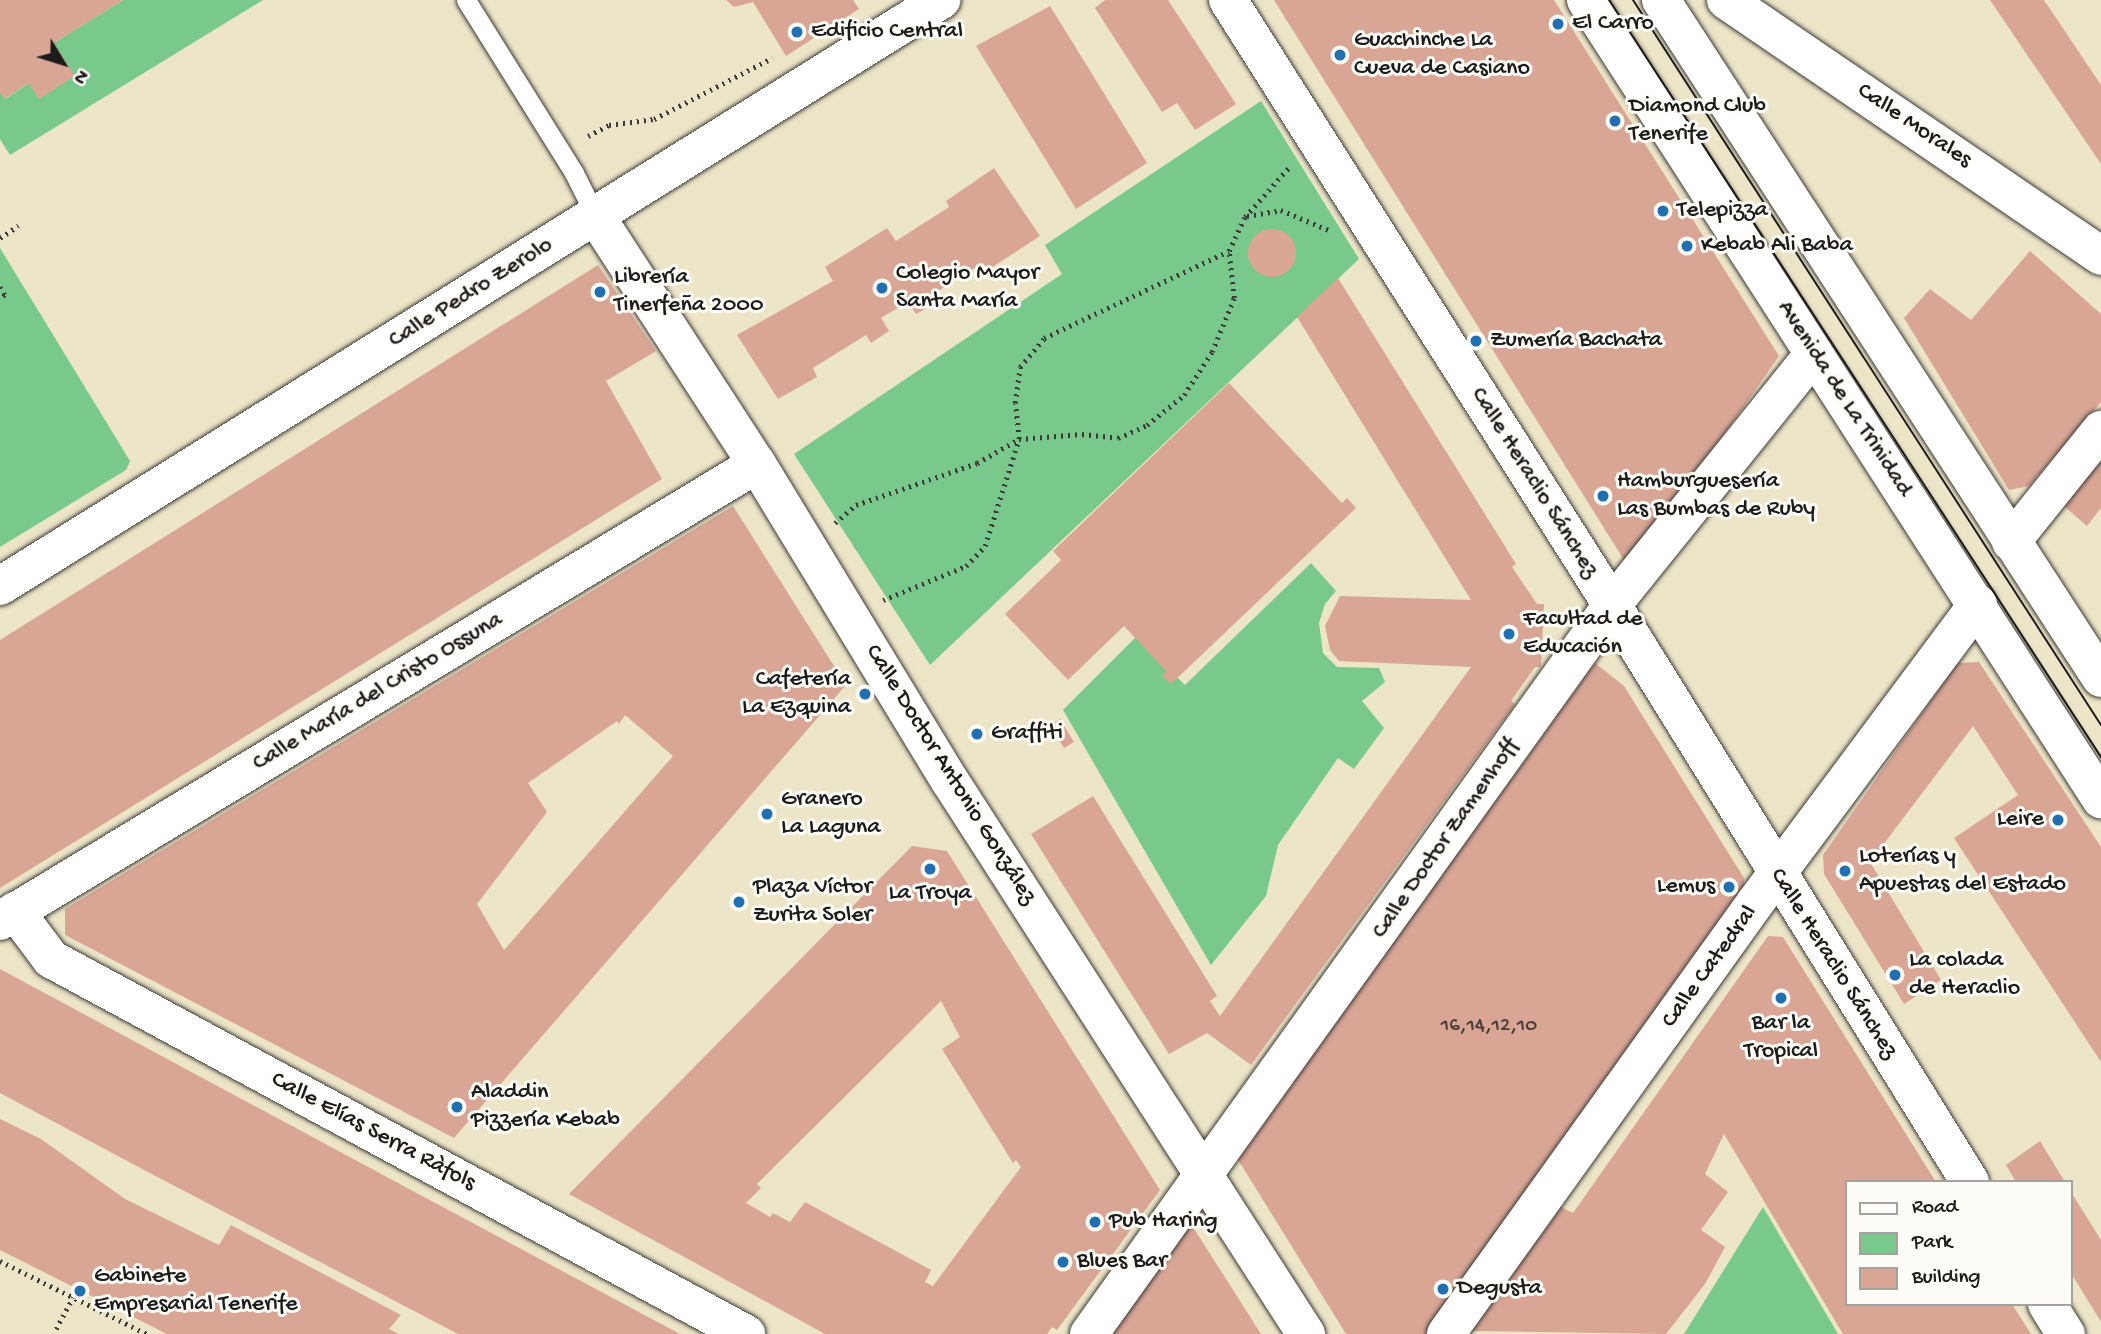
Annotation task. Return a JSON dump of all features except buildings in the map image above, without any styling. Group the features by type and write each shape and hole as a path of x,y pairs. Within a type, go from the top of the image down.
{"street":[{"name":"Calle Pedro Zerolo","path":"0,586 941,0"},
{"name":"Calle Heraclio Sánchez","path":"1227,0 1612,605 1777,875 1969,1180"},
{"name":"Avenida de La Trinidad","path":"1586,0 1978,604 2101,799"},
{"path":"1661,0 2101,678"},
{"name":"Calle Morales","path":"1726,0 2101,256"},
{"name":"Calle Doctor Antonio González","path":"595,215 757,464 950,781 1207,1174 1307,1334"},
{"name":"Calle Doctor Zamenhoff","path":"1089,1334 1207,1174 1612,605 1814,354"},
{"path":"2011,542 2101,430"},
{"name":"Calle María del Cristo Ossuna","path":"8,916 757,464"},
{"name":"Calle Catedral","path":"1446,1334 1777,875 1978,604"},
{"name":"Calle Elías Serra Ràfols","path":"8,916 51,959 746,1334"},
{"path":"2048,1306 2066,1334"}],"lane":[{"path":"466,0 574,173 595,215"}],"path":[{"path":"588,136 609,125 654,119 779,54"},
{"path":"805,542 856,505 977,463 1019,439 1082,434 1118,438 1147,425 1184,395 1212,352 1234,298 1229,251 1245,217 1316,139"},
{"path":"1245,217 1281,210 1322,230 1343,233 1366,218"},
{"path":"0,238 18,226"},
{"path":"851,616 966,566 985,546 1019,439 1016,403 1020,367 1044,338 1229,251"},
{"path":"0,287 5,295 0,298"},
{"path":"0,1261 147,1334"},
{"path":"56,1329 73,1297"}],"green space":[{"path":"123,0 263,0 10,155 0,139 0,92 5,99 29,83 39,98 54,43"},
{"path":"1261,101 1359,259 930,665 794,454 1062,274 1045,245"},
{"path":"0,248 130,461 126,470 0,547"},
{"path":"1311,563 1336,591 1325,604 1319,623 1323,653 1337,667 1379,668 1385,682 1362,701 1384,728 1354,769 1338,758 1278,845 1266,896 1211,965 1063,710 1136,637 1185,685"},
{"path":"1763,1207 1838,1334 1684,1334"}],"tram line":[{"path":"1609,0 2101,757"},
{"path":"1633,0 2101,725"}],"place":[{"name":"El Carro","path":"1558,24"},
{"name":"Edificio Central","path":"797,32"},
{"name":"Guachinche La Cueva de Casiano","path":"1340,55"},
{"name":"Diamond Club Tenerife","path":"1615,121"},
{"name":"Telepizza","path":"1663,211"},
{"name":"Kebab Ali Baba","path":"1687,246"},
{"name":"Colegio Mayor Santa María","path":"882,288"},
{"name":"Librería Tinerfeña 2000","path":"600,292"},
{"name":"Zumería Bachata","path":"1476,341"},
{"name":"Hamburguesería Las Bumbas de Ruby","path":"1603,496"},
{"name":"Facultad de Educación","path":"1509,634"},
{"name":"Cafetería La Ezquina","path":"865,694"},
{"name":"Graffiti","path":"977,734"},
{"name":"Granero La Laguna","path":"767,814"},
{"name":"Leire","path":"2058,820"},
{"name":"La Troya","path":"930,869"},
{"name":"Loterías y Apuestas del Estado","path":"1845,871"},
{"name":"Lemus","path":"1729,887"},
{"name":"Plaza Víctor Zurita Soler","path":"739,902"},
{"name":"La colada de Heraclio","path":"1895,975"},
{"name":"Bar la Tropical","path":"1781,998"},
{"name":"Aladdin Pizzería Kebab","path":"457,1107"},
{"name":"Pub Haring","path":"1095,1222"},
{"name":"Blues Bar","path":"1063,1262"},
{"name":"Degusta","path":"1443,1289"},
{"name":"Gabinete Empresarial Tenerife","path":"80,1291"}]}
